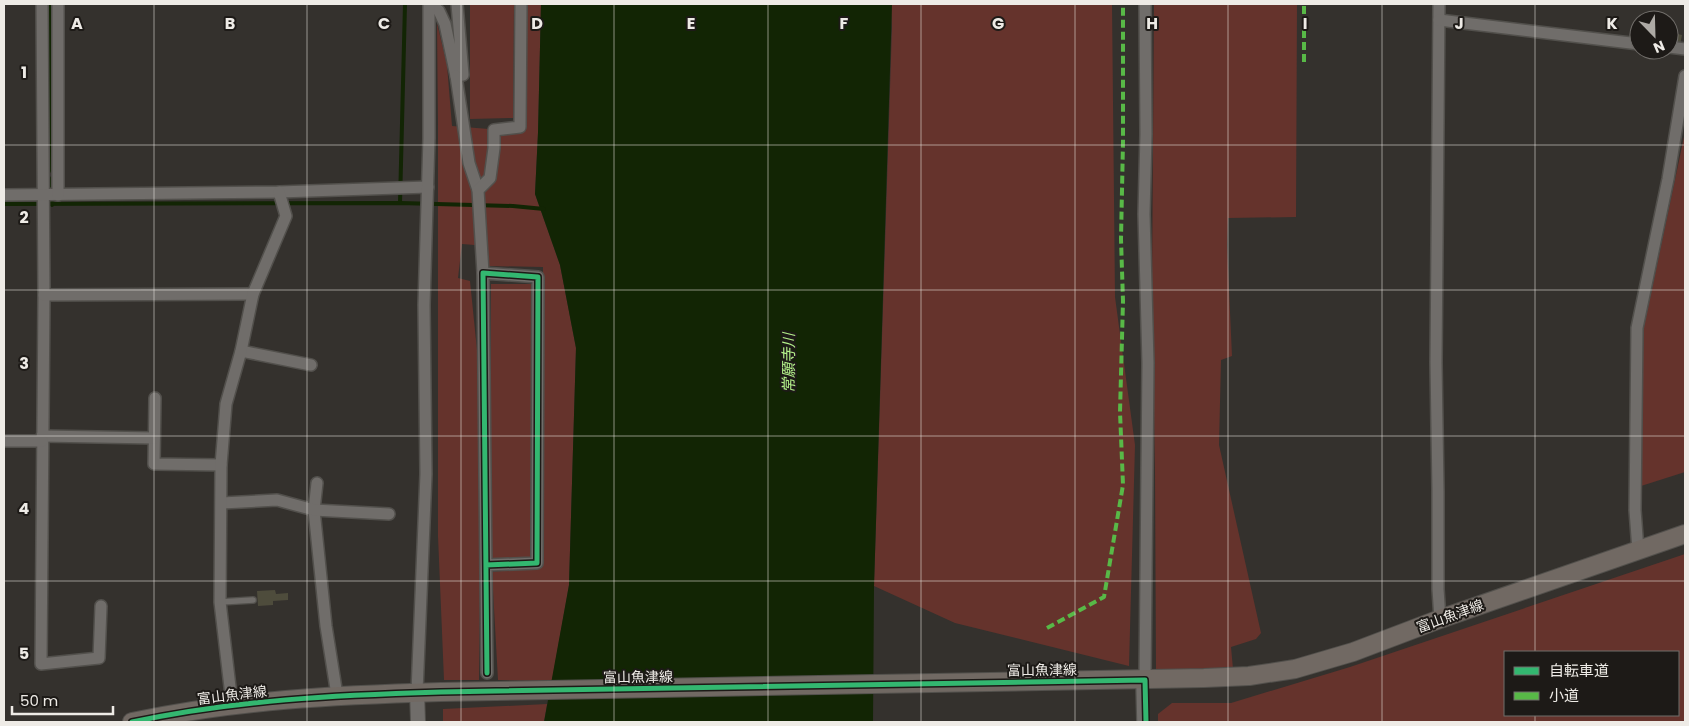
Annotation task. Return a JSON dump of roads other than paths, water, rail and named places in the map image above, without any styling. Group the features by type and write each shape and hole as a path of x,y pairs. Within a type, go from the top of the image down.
{"main road":[{"name":"富山魚津線","path":"132,722 232,704 337,695 417,692 1139,680 1249,676 1295,669 1353,652 1440,619 1685,534"}],"street":[{"path":"42,4 44,295 40,664 99,658 101,606"},
{"path":"58,4 58,195"},
{"path":"430,4 439,12 445,24 456,76 469,163 478,190 483,273 488,673"},
{"path":"418,722 417,692 426,474 424,304 428,186 430,4"},
{"path":"456,76 463,74 457,4"},
{"path":"478,190 490,178 494,130 520,127 521,4"},
{"path":"1139,680 1148,363 1144,214 1146,134 1145,4"},
{"path":"1439,4 1436,364 1438,589 1440,619"},
{"path":"1439,20 1629,43"},
{"path":"1638,550 1635,510 1637,328 1668,179 1685,76"},
{"path":"4,195 279,192 428,186"},
{"path":"232,704 220,602 221,465 226,404 241,350 253,294 286,216 279,192"},
{"path":"483,273 538,277 537,563 486,565"},
{"path":"44,295 253,294"},
{"path":"241,350 311,365"},
{"path":"155,398 154,464 221,465"},
{"path":"4,441 154,438"},
{"path":"317,483 314,510 326,626 337,695"},
{"path":"222,503 277,500 314,510 389,514"}],"lane":[{"path":"220,602 254,600"},
{"path":"1139,680 1140,722"}],"water":[{"name":"常願寺川","path":"541,4 892,4 874,586 873,722 544,722 569,585 576,348 560,265 535,194"}],"waterway":[{"path":"49,4 49,171"},
{"path":"400,203 405,4"},
{"path":"49,178 52,205"},
{"path":"4,204 400,203 513,206 544,209"}]}
